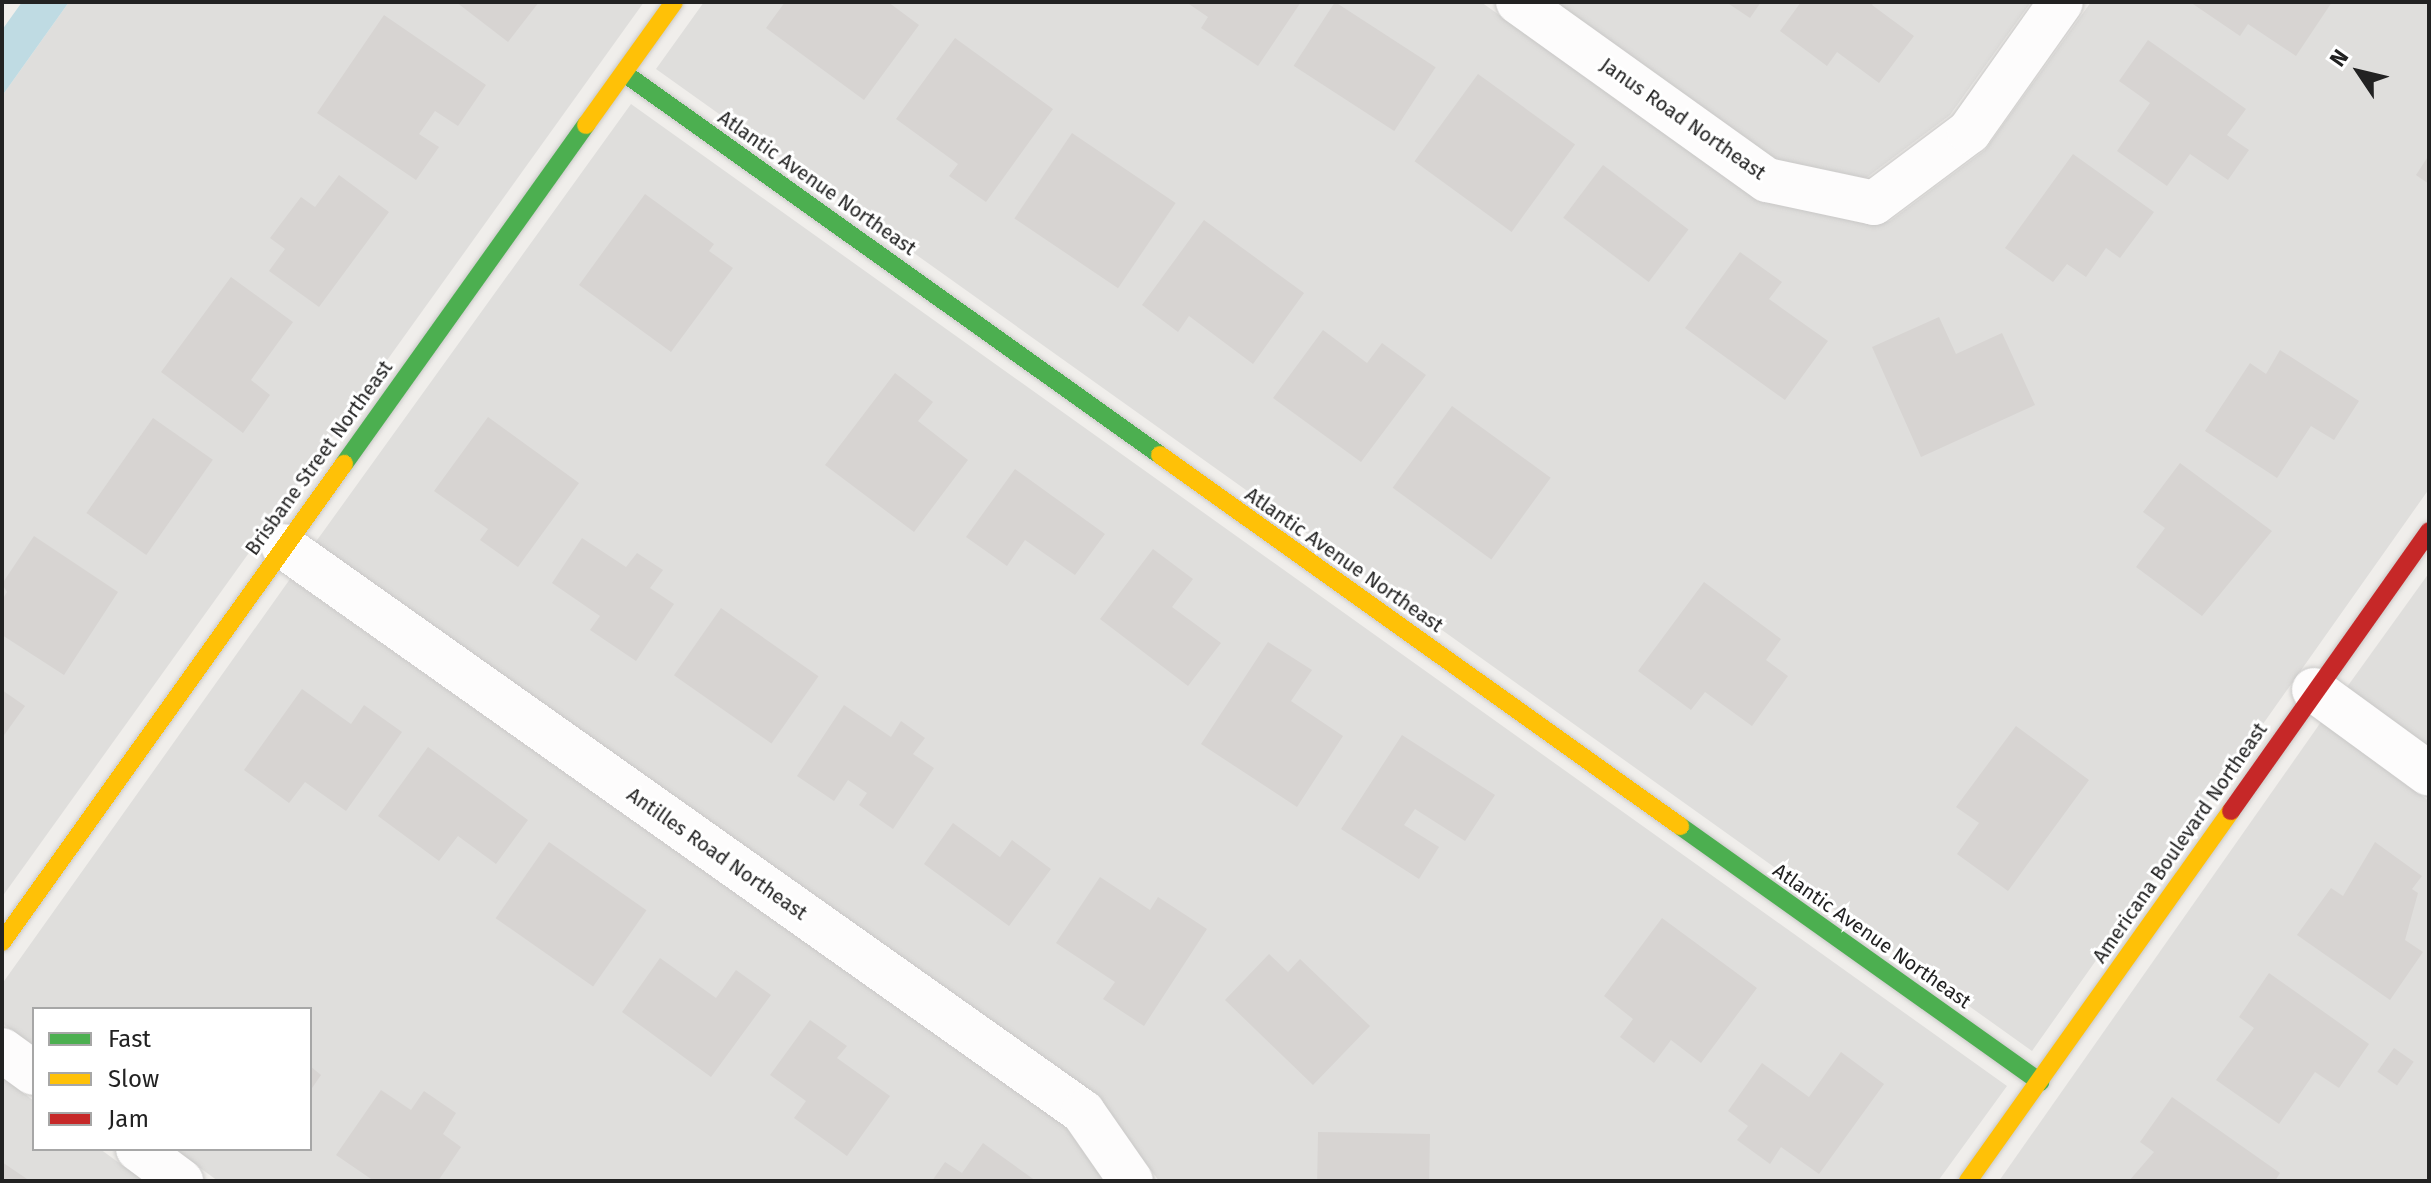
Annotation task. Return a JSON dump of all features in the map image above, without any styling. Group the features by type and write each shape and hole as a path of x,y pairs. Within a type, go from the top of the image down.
{"street":[{"name":"Brisbane Street Northeast","path":"2,942 674,2"},
{"name":"Janus Road Northeast","path":"1518,2 1767,180 1874,203 1969,132 2061,2"},
{"name":"Atlantic Avenue Northeast","path":"624,73 2040,1082"},
{"name":"Americana Boulevard Northeast","path":"1968,1181 2429,531"},
{"name":"Antilles Road Northeast","path":"283,546 1083,1112 1131,1181"},
{"path":"2314,690 2429,774"},
{"path":"2,1050 32,1072"},
{"path":"141,1151 181,1181"}],"shaded area":[{"path":"69,2 644,2 2,897 2,96"},
{"path":"704,2 1481,2 1754,197 1871,225 1890,221 1985,150 2091,2 2429,2 2429,489 2032,1051 656,69"},
{"path":"1556,2 2031,2 1950,115 1866,178 1775,159"},
{"path":"631,104 2007,1086 1938,1181 1159,1181 1095,1095 315,543"},
{"path":"2429,573 2429,747 2347,687"},
{"path":"290,579 1066,1127 1104,1181 218,1181 177,1151 312,1151 312,1007 32,1007 32,1046 2,1023 2,984"},
{"path":"2321,722 2429,801 2429,1181 1999,1181"},
{"path":"2,1077 32,1100 32,1151 103,1151 144,1181 2,1181"}],"water":[{"path":"22,2 69,2 2,96 2,30"}],"building":[{"path":"456,2 539,2 508,42"},
{"path":"785,2 888,2 919,25 864,100 766,28"},
{"path":"1186,2 1301,2 1258,66 1201,28 1208,17"},
{"path":"1335,2 1436,67 1394,131 1294,66"},
{"path":"1726,2 1761,2 1750,18"},
{"path":"1801,2 1874,2 1872,5 1914,36 1879,83 1837,52 1827,66 1780,31"},
{"path":"2190,2 2332,2 2296,56 2248,24 2240,36"},
{"path":"384,15 486,85 458,126 435,111 419,134 439,147 416,180 317,113"},
{"path":"955,38 1053,109 986,202 949,176 958,164 896,119"},
{"path":"2148,40 2246,109 2227,135 2249,150 2228,180 2190,154 2167,186 2117,151 2150,103 2119,81"},
{"path":"1478,74 1575,145 1512,232 1415,161"},
{"path":"1072,133 1176,203 1118,288 1014,218"},
{"path":"2073,154 2154,212 2120,258 2106,248 2086,277 2067,264 2053,282 2005,248"},
{"path":"2429,155 2429,184 2416,175"},
{"path":"1603,165 1688,229 1649,282 1563,218"},
{"path":"339,175 389,212 319,307 269,271 285,249 270,238 301,197 315,207"},
{"path":"645,194 714,244 709,251 733,268 671,352 579,285"},
{"path":"1204,220 1304,293 1253,364 1189,316 1178,332 1142,305"},
{"path":"1740,252 1782,282 1769,299 1828,341 1785,400 1685,328"},
{"path":"231,277 293,322 251,380 270,395 243,433 161,372"},
{"path":"1939,317 1956,354 2002,333 2035,405 1921,457 1872,347"},
{"path":"1323,330 1367,363 1382,343 1426,375 1361,462 1273,398"},
{"path":"2280,350 2359,401 2334,440 2311,426 2277,478 2205,431 2250,363 2266,374"},
{"path":"895,373 933,402 918,421 968,460 914,532 825,465"},
{"path":"1452,406 1551,478 1491,559 1393,488"},
{"path":"488,417 579,483 518,567 480,540 488,529 434,491"},
{"path":"153,418 213,460 146,555 86,513"},
{"path":"2180,463 2272,531 2202,616 2136,567 2165,528 2143,512"},
{"path":"1015,469 1105,534 1075,575 1025,540 1007,566 966,537"},
{"path":"34,536 118,592 64,675 2,635 2,600 7,592 2,584"},
{"path":"582,538 626,567 637,553 663,570 650,588 674,604 636,661 590,630 600,616 552,583"},
{"path":"1153,549 1193,579 1172,607 1221,643 1188,686 1100,619"},
{"path":"1704,582 1781,639 1766,660 1788,676 1752,726 1705,692 1691,710 1638,671"},
{"path":"721,608 818,676 771,743 674,675"},
{"path":"1268,642 1312,670 1291,701 1343,736 1297,807 1201,744"},
{"path":"302,689 351,724 364,705 402,732 346,811 305,782 289,803 244,770"},
{"path":"2,690 25,706 2,738"},
{"path":"844,705 891,737 901,721 925,738 913,754 934,768 893,829 859,805 867,793 848,780 834,801 797,776"},
{"path":"2016,726 2089,780 2008,891 1957,854 1979,823 1956,807"},
{"path":"1402,735 1495,795 1465,841 1415,809 1404,825 1439,847 1419,879 1341,829"},
{"path":"428,747 528,820 496,864 458,836 439,861 378,816"},
{"path":"953,823 1000,857 1012,840 1051,869 1009,926 924,864"},
{"path":"549,842 646,910 593,986 496,918"},
{"path":"2375,842 2422,876 2412,889 2418,893 2405,940 2423,952 2390,1000 2297,935 2331,888 2343,896"},
{"path":"1100,877 1150,910 1158,897 1207,929 1144,1026 1103,999 1115,982 1056,943"},
{"path":"1662,918 1757,988 1701,1063 1671,1040 1654,1063 1620,1037 1633,1019 1604,996"},
{"path":"1269,954 1288,972 1300,959 1370,1026 1313,1085 1225,1000"},
{"path":"660,958 716,998 736,970 771,995 711,1077 622,1012"},
{"path":"2269,973 2369,1044 2339,1088 2315,1072 2279,1124 2216,1080 2254,1028 2239,1017"},
{"path":"810,1020 847,1046 837,1058 890,1096 847,1156 794,1118 806,1101 770,1075"},
{"path":"2394,1048 2414,1062 2397,1086 2377,1072"},
{"path":"1841,1052 1884,1084 1819,1174 1781,1147 1770,1164 1737,1140 1748,1126 1728,1111 1762,1063 1809,1097"},
{"path":"312,1068 321,1075 312,1088"},
{"path":"381,1090 411,1110 424,1091 456,1113 443,1134 461,1147 438,1181 374,1181 336,1155"},
{"path":"2172,1097 2280,1173 2275,1181 2129,1181 2154,1152 2140,1142"},
{"path":"1318,1132 1430,1134 1429,1181 1317,1181"},
{"path":"983,1143 1036,1181 932,1181 945,1162 962,1173"},
{"path":"2,1162 30,1181 2,1181"}],"traffic: fast":[{"path":"624,73 1160,455"},
{"path":"344,464 586,125"},
{"path":"1680,826 2040,1082"}],"traffic: slow":[{"path":"586,125 674,2"},
{"path":"1160,455 1680,826"},
{"path":"2,942 344,464"},
{"path":"1968,1181 2231,811"}],"traffic: jam":[{"path":"2231,811 2429,531"}]}
